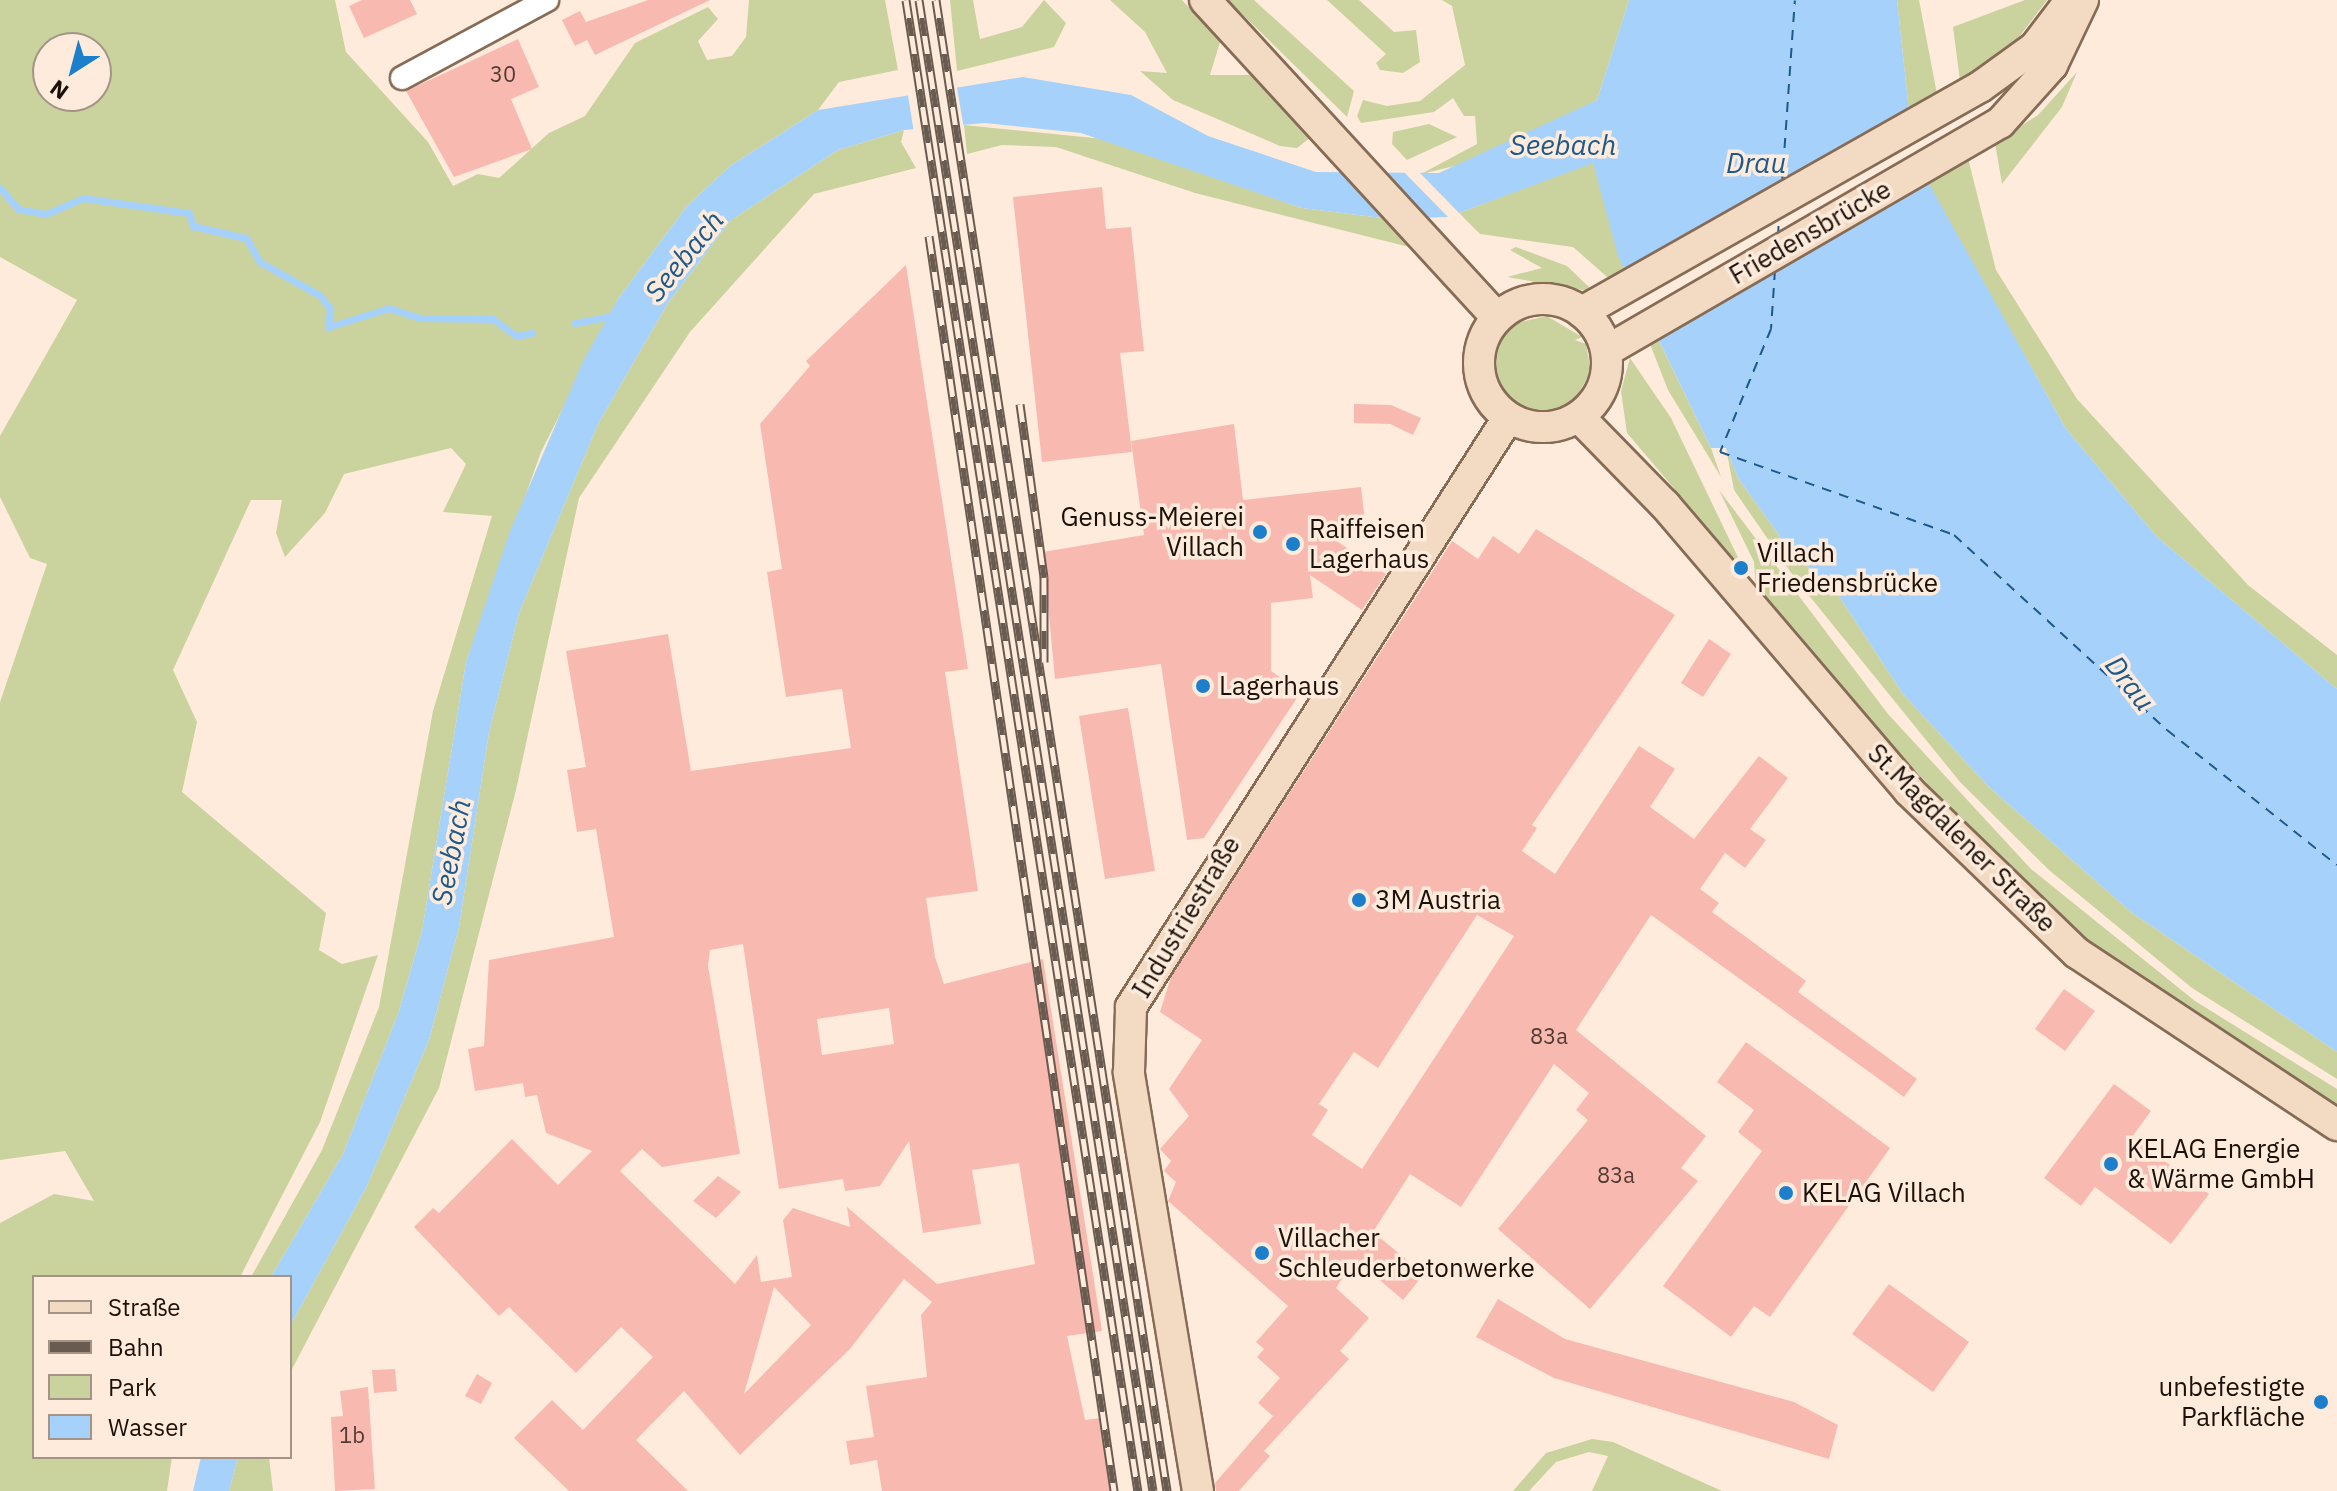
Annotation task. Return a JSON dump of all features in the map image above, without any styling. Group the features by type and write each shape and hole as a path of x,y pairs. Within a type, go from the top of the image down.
{"street":[{"path":"402,78 547,0"},
{"path":"1205,0 1334,133 1447,257 1496,317"},
{"name":"Friedensbrücke","path":"1590,310 1980,87 2035,47 2069,0"},
{"name":"Friedensbrücke","path":"1613,346 2000,123 2052,65 2083,0"},
{"path":"1534,298 1590,310 1613,346 1600,393 1579,417 1553,427 1508,418 1483,388 1478,358 1496,317 1534,298"},
{"name":"St.Magdalener Straße","path":"1579,417 1665,505 1909,791 2077,953 2337,1125"},
{"name":"Industriestraße","path":"1198,1491 1129,1072 1131,1007 1508,418"}],"green space":[{"path":"0,0 335,0 346,52 428,142 453,186 478,174 499,178 549,133 585,116 635,43 708,7 718,19 698,41 707,60 732,56 746,37 749,0 885,0 898,70 839,82 818,110 730,166 687,206 618,299 541,452 466,662 422,931 398,1014 343,1154 272,1275 252,1275 322,1150 379,1007 433,711 492,516 443,512 466,464 451,448 344,474 325,513 285,557 276,533 282,500 251,500 173,670 197,722 182,792 326,913 319,950 342,964 378,955 320,1122 241,1275 32,1275 32,1459 172,1459 167,1491 0,1491 0,1223 54,1194 94,1201 65,1151 0,1160 0,702 47,564 30,558 0,497 0,436 77,300 0,257"},
{"path":"950,0 973,0 980,39 1022,27 1044,0 1066,23 1054,47 957,71"},
{"path":"1110,0 1182,0 1220,42 1210,75 1253,75 1311,137 1297,148 1280,146 1173,100 1140,71 1167,73 1145,32"},
{"path":"1228,0 1254,0 1354,91 1347,117"},
{"path":"1327,0 1359,0 1394,32 1416,30 1420,62 1403,73 1380,70 1376,63 1386,54"},
{"path":"1442,0 1629,0 1597,100 1476,161 1421,174 1477,144 1475,116 1464,116 1453,98 1434,112 1361,123 1357,116 1363,100 1387,106 1420,101 1465,65 1452,6"},
{"path":"1897,0 1919,0 1937,94 1909,111"},
{"path":"2025,0 2047,0 2016,41 1960,81 1953,27"},
{"path":"2077,72 2062,107 2002,184 1995,143 2038,115"},
{"path":"1429,124 1457,137 1407,160 1392,144 1393,132"},
{"path":"964,125 1104,139 1302,208 1390,219 1417,249 1195,193 1056,147 1002,145 967,154"},
{"path":"904,130 901,142 916,168 814,194 690,332 579,498 516,790 439,1088 292,1369 292,1322 366,1188 429,1040 459,927 489,732 519,613 598,424 668,303 731,220 838,150"},
{"path":"1968,158 1996,270 2077,399 2248,585 2337,655 2337,689 2157,537 2066,429 1927,182"},
{"path":"1593,162 1627,275 1614,283 1573,247 1480,234 1459,213"},
{"path":"1516,247 1567,266 1594,292 1507,277 1542,268 1510,250"},
{"path":"1547,316 1582,337 1575,340 1586,344 1591,372 1571,405 1531,415 1495,388 1492,352 1512,324"},
{"path":"1658,339 1711,448 1721,477 1668,390 1650,344"},
{"path":"1630,358 1671,418 1745,572 1627,433 1621,391"},
{"path":"1726,448 1738,478 1794,556 1833,587 1903,694 1989,787 2131,912 2337,1052 2337,1079 2192,988 2049,870 1960,782 1794,577 1734,490"},
{"path":"1719,490 1888,714 2031,869 2195,1001 2337,1089 2337,1113 2108,959 2009,876 1756,590 1754,562"},
{"path":"1592,1439 1613,1442 1722,1491 1592,1491 1608,1456 1589,1452 1556,1462 1529,1491 1513,1491 1546,1453"},
{"path":"237,1459 269,1459 273,1491 229,1491"}],"water":[{"name":"Drau","path":"1629,0 1897,0 1914,157 2066,429 2157,537 2337,689 2337,1052 2131,912 1989,787 1903,694 1833,587 1794,556 1738,478 1726,448 1711,448 1618,256 1593,163 1448,217 1390,219 1302,208 1081,133 985,123 904,130 838,150 731,220 668,303 598,424 519,613 489,732 459,927 429,1040 366,1188 292,1322 292,1275 272,1275 343,1154 398,1014 422,931 466,662 510,531 583,361 618,299 687,206 730,166 818,110 1023,77 1131,95 1208,136 1316,172 1439,173 1597,100"},
{"path":"201,1459 237,1459 229,1491 193,1491"}],"pier":[{"path":"956,82 964,129 914,133 907,89"},
{"path":"1913,109 1918,156 1931,180 1655,341 1624,277"},
{"path":"1401,169 1417,170 1462,216 1451,220"}],"building":[{"path":"362,0 410,0 417,14 364,38 349,6"},
{"path":"648,0 710,0 595,55 587,40 575,46 562,20 580,11 586,22"},
{"path":"518,39 539,87 511,99 532,149 454,177 406,91"},
{"path":"1102,187 1106,229 1131,227 1144,351 1120,353 1132,452 1042,462 1013,197"},
{"path":"906,265 968,669 945,672 978,891 926,898 935,957 944,984 1043,959 1102,1331 1067,1336 1085,1420 1100,1418 1112,1491 882,1491 877,1460 850,1465 846,1441 874,1437 866,1386 927,1377 921,1315 932,1302 904,1279 850,1349 740,1455 684,1391 636,1440 688,1491 569,1491 514,1438 552,1400 583,1430 653,1357 621,1327 576,1373 509,1307 499,1316 414,1227 433,1208 439,1213 512,1139 558,1185 592,1151 546,1133 537,1095 525,1097 523,1083 475,1091 468,1049 484,1046 489,960 614,937 596,829 577,832 567,770 586,767 566,651 668,634 691,771 851,748 842,689 786,697 767,572 782,569 760,424 810,366 806,361","holes":["743,944 779,1189 843,1179 845,1191 880,1186 909,1141 923,1233 981,1224 972,1170 1019,1163 1035,1264 937,1284 847,1207 850,1227 793,1208 783,1220 792,1277 761,1282 757,1255 735,1284 620,1171 642,1149 662,1167 740,1154 708,966 710,950","889,1008 894,1044 822,1055 817,1019","774,1287 811,1325 744,1394"]},
{"path":"1354,404 1391,405 1421,418 1413,435 1390,424 1354,423"},
{"path":"1234,424 1243,500 1361,487 1366,530 1326,534 1386,574 1362,610 1310,575 1313,598 1271,603 1271,671 1301,692 1204,838 1187,840 1161,664 1055,679 1043,552 1144,535 1131,441"},
{"name":"3M Austria","path":"1536,529 1675,615 1532,825 1537,828 1522,851 1555,874 1639,746 1675,769 1650,807 1694,839 1759,756 1788,778 1750,829 1766,840 1745,868 1725,853 1700,889 1719,903 1712,912 1806,981 1798,992 1917,1079 1904,1097 1651,915 1576,1030 1706,1136 1681,1168 1698,1181 1590,1309 1498,1229 1588,1120 1576,1110 1589,1093 1554,1064 1461,1207 1410,1174 1373,1232 1424,1274 1403,1300 1355,1259 1336,1288 1369,1318 1340,1351 1349,1359 1264,1451 1270,1456 1239,1491 1216,1491 1215,1483 1273,1416 1258,1403 1280,1378 1257,1357 1264,1349 1256,1342 1288,1306 1168,1201 1176,1182 1164,1171 1171,1161 1160,1149 1189,1116 1169,1089 1202,1040 1160,1012 1171,977 1452,541 1478,559 1493,536 1519,554","holes":["1477,915 1514,936 1362,1169 1312,1135 1328,1110 1319,1104 1354,1052 1378,1068"]},
{"path":"1709,639 1731,654 1703,697 1681,683"},
{"path":"1128,708 1155,871 1105,879 1079,716"},
{"path":"2064,989 2095,1011 2065,1051 2035,1029"},
{"name":"KELAG Villach","path":"1746,1042 1890,1148 1770,1317 1754,1306 1731,1337 1663,1286 1762,1151 1738,1132 1754,1110 1717,1082"},
{"name":"KELAG Energie & Wärme GmbH","path":"2114,1084 2151,1111 2132,1137 2209,1194 2171,1244 2095,1187 2081,1206 2044,1178"},
{"path":"718,1176 741,1192 716,1218 693,1201"},
{"path":"1889,1284 1969,1342 1933,1392 1852,1334"},
{"path":"1498,1299 1565,1339 1794,1402 1838,1425 1829,1459 1554,1378 1476,1337"},
{"path":"395,1369 397,1391 374,1393 372,1370"},
{"path":"477,1374 492,1383 481,1404 465,1396"},
{"path":"368,1387 375,1489 335,1491 331,1417 343,1416 340,1391"}],"waterway":[{"path":"0,188 18,209 46,214 83,198 189,213 193,226 246,238 260,262 319,295 330,308 328,327 389,308 420,318 493,319 516,336 532,333"},
{"path":"575,323 616,315"}],"ferry route":[{"path":"1782,184 1795,0"},
{"path":"1778,236 1779,218"},
{"path":"1775,270 1771,329 1720,452 1954,535 2167,730 2337,865"}],"railway":[{"path":"906,0 1138,1491"},
{"path":"919,0 1153,1491"},
{"path":"936,0 1167,1491"},
{"path":"929,236 1114,1491"},
{"path":"1020,404 1044,577 1044,662"}],"place":[{"name":"Genuss-Meierei Villach","path":"1260,532"},
{"name":"Raiffeisen Lagerhaus","path":"1293,544"},
{"name":"Villach Friedensbrücke","path":"1741,568"},
{"name":"Lagerhaus","path":"1203,686"},
{"name":"3M Austria","path":"1359,900"},
{"name":"KELAG Energie & Wärme GmbH","path":"2111,1164"},
{"name":"KELAG Villach","path":"1786,1193"},
{"name":"Villacher Schleuderbetonwerke","path":"1262,1253"},
{"name":"unbefestigte Parkfläche","path":"2321,1402"}],"water label":[{"name":"Seebach","path":"1563,145"},
{"name":"Seebach","path":"684,256"},
{"name":"Seebach","path":"451,852"}]}
